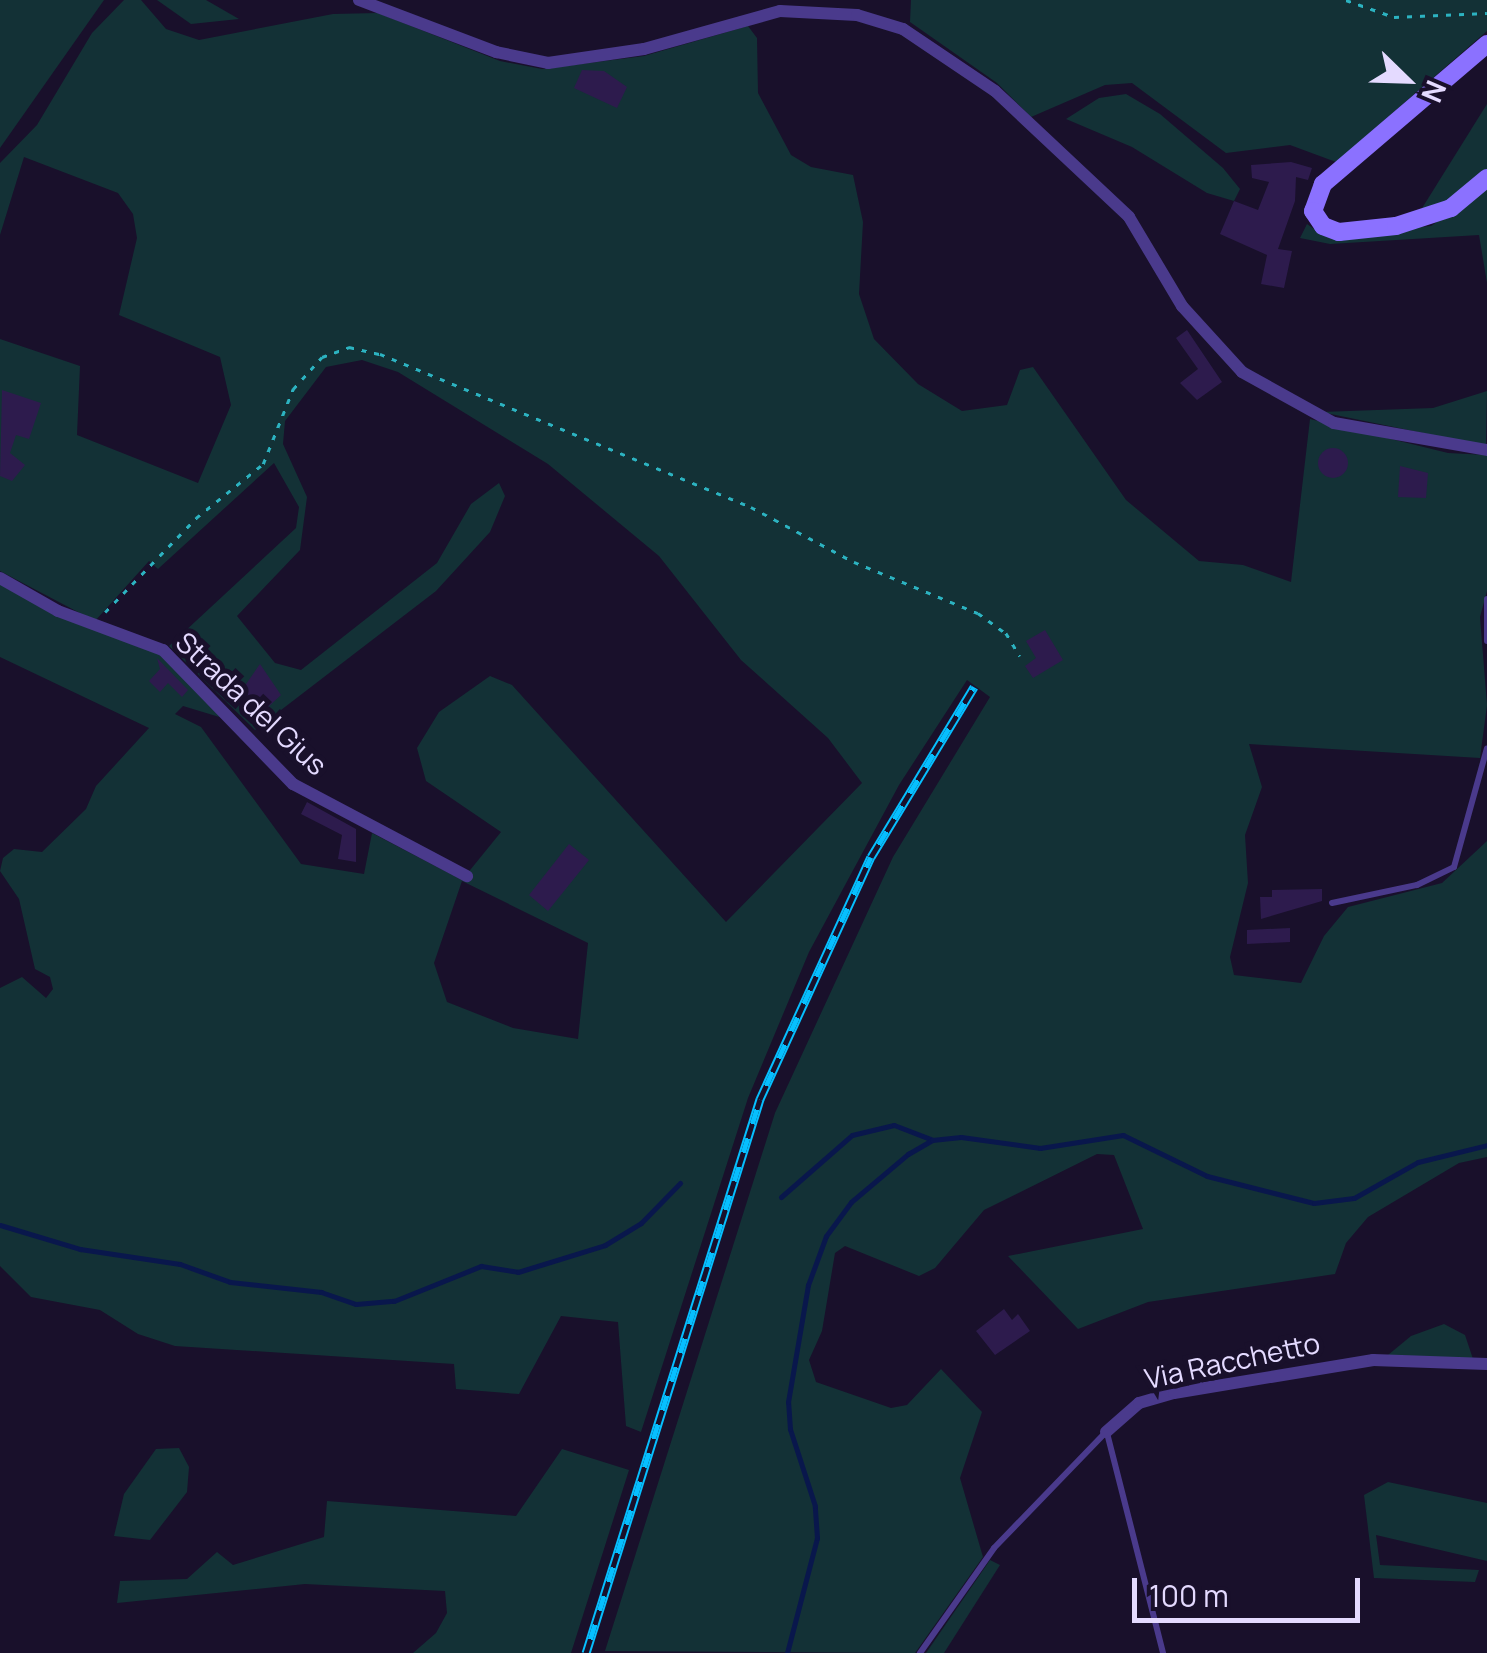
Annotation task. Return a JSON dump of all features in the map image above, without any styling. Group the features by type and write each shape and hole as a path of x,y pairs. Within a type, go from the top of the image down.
{"street":[{"path":"359,0 537,62 644,49 780,11 823,11 891,24 995,91 1054,153 1129,218 1182,306 1242,372 1325,420 1487,450"},
{"path":"1487,44 1323,184 1314,211 1323,226 1339,232 1396,226 1451,208 1487,178"},
{"name":"Strada del Gius","path":"0,578 95,626 171,656 298,788 467,876"},
{"name":"Via Racchetto","path":"1106,1432 1140,1403 1166,1395 1373,1360 1487,1364"}],"lane":[{"path":"1487,599 1487,641"},
{"path":"1332,903 1417,885 1454,867 1487,748"},
{"path":"1106,1432 1163,1653"},
{"name":"Via Racchetto","path":"920,1653 994,1548 1106,1432"}],"path":[{"path":"1346,0 1394,17 1487,13"},
{"path":"95,626 196,518 263,464 293,389 322,357 349,347 380,354 751,507 854,562 978,613 1006,633 1020,656"}],"green space":[{"path":"0,0 104,0 0,148"},
{"path":"124,0 141,0 166,29 199,40 333,14 378,13 500,61 542,69 644,56 748,26 757,38 758,93 791,155 811,167 853,175 863,222 859,294 874,339 918,384 962,411 1007,405 1020,370 1033,367 1126,500 1199,561 1243,565 1291,582 1310,419 1448,453 1487,455 1487,591 1480,617 1487,705 1480,758 1249,744 1262,787 1245,835 1248,883 1230,957 1234,975 1301,983 1324,936 1348,907 1442,883 1487,841 1487,1157 1459,1163 1368,1217 1346,1243 1335,1274 1148,1302 1078,1329 1008,1256 1143,1229 1114,1155 1097,1154 984,1210 935,1268 919,1276 845,1246 835,1253 822,1331 809,1360 816,1382 891,1408 907,1405 941,1369 982,1412 960,1478 983,1557 915,1653 605,1651 775,1113 893,857 990,697 967,680 899,785 809,952 748,1098 641,1432 626,1426 618,1322 561,1316 519,1394 456,1389 454,1364 175,1346 138,1334 100,1310 31,1297 0,1266 0,988 22,977 46,998 53,989 50,977 35,969 19,899 0,871 3,858 14,849 42,852 86,809 96,786 149,728 0,657 0,584 57,615 162,653 226,719 183,706 175,714 201,727 301,864 364,874 372,833 462,880 501,832 426,781 417,748 439,712 490,676 512,685 726,922 862,783 828,738 741,660 659,556 548,464 398,372 362,360 326,367 285,421 283,444 307,497 300,550 237,616 275,663 301,670 437,563 471,504 499,483 505,496 490,532 436,591 255,730 169,646 296,528 299,507 274,463 158,569 149,561 95,621 0,571 0,339 80,366 77,435 198,483 231,405 220,357 119,315 137,238 133,214 118,193 24,157 0,235 0,163 37,125 92,33","holes":["462,881 588,943 578,1039 513,1028 447,1002 434,963"]},
{"path":"157,0 206,0 239,19 191,24"},
{"path":"911,0 1487,0 1487,31 1336,162 1290,145 1226,153 1132,83 1105,85 1031,117 997,83 910,22"},
{"path":"1126,94 1160,114 1223,168 1240,189 1234,201 1207,193 1132,147 1066,119 1099,98"},
{"path":"1487,104 1487,170 1450,199 1419,213"},
{"path":"1487,187 1487,283 1479,235 1330,244 1300,238 1307,224 1323,235 1431,226"},
{"path":"1487,391 1486,446 1321,412 1433,408"},
{"path":"1444,1324 1465,1335 1473,1359 1388,1355 1411,1336"},
{"path":"179,1448 189,1467 187,1492 150,1540 114,1536 124,1494 156,1449"},
{"path":"562,1449 629,1470 571,1653 413,1653 436,1633 447,1613 445,1591 305,1584 117,1603 120,1581 187,1579 217,1552 233,1565 324,1537 327,1501 516,1516"},
{"path":"1388,1482 1487,1503 1487,1561 1376,1535 1380,1565 1479,1570 1475,1582 1374,1578 1364,1495"},
{"path":"990,1560 1000,1565 944,1653 926,1653"}],"building":[{"path":"582,70 604,71 627,87 617,108 574,88"},
{"path":"1291,162 1312,168 1308,180 1296,177 1295,201 1278,249 1292,251 1284,288 1261,284 1267,255 1220,234 1234,201 1258,210 1269,182 1252,178 1251,165"},
{"path":"1187,330 1222,382 1197,400 1180,383 1198,369 1176,338"},
{"path":"2,390 41,403 29,439 16,435 10,453 25,465 12,481 0,476"},
{"path":"1333,448 1344,452 1348,463 1344,474 1333,478 1322,474 1318,463 1322,452"},
{"path":"1400,466 1428,473 1426,498 1398,497"},
{"path":"1045,630 1063,660 1033,678 1025,666 1036,658 1026,641"},
{"path":"157,658 188,690 182,697 168,683 160,692 149,681 160,669"},
{"path":"260,664 281,695 266,709 258,700 248,709 237,697"},
{"path":"307,802 356,829 356,862 338,859 342,835 301,814"},
{"path":"569,844 589,860 548,911 529,895"},
{"path":"1322,889 1322,901 1261,919 1260,897 1272,897 1272,890"},
{"path":"1290,928 1290,942 1247,944 1247,930"},
{"path":"1004,1309 1012,1320 1018,1314 1030,1331 995,1355 976,1331"}],"waterway":[{"path":"781,1197 852,1135 894,1125 931,1139"},
{"path":"787,1653 817,1538 815,1506 790,1429 788,1402 808,1285 826,1236 851,1202 908,1154 932,1140 961,1137 1040,1148 1123,1135 1207,1176 1314,1203 1354,1198 1418,1162 1487,1145"},
{"path":"0,1225 80,1249 180,1264 230,1282 321,1292 356,1304 394,1301 481,1266 518,1272 605,1245 641,1223 680,1183"}],"railway":[{"path":"586,1653 760,1099 871,857 974,687"}]}
